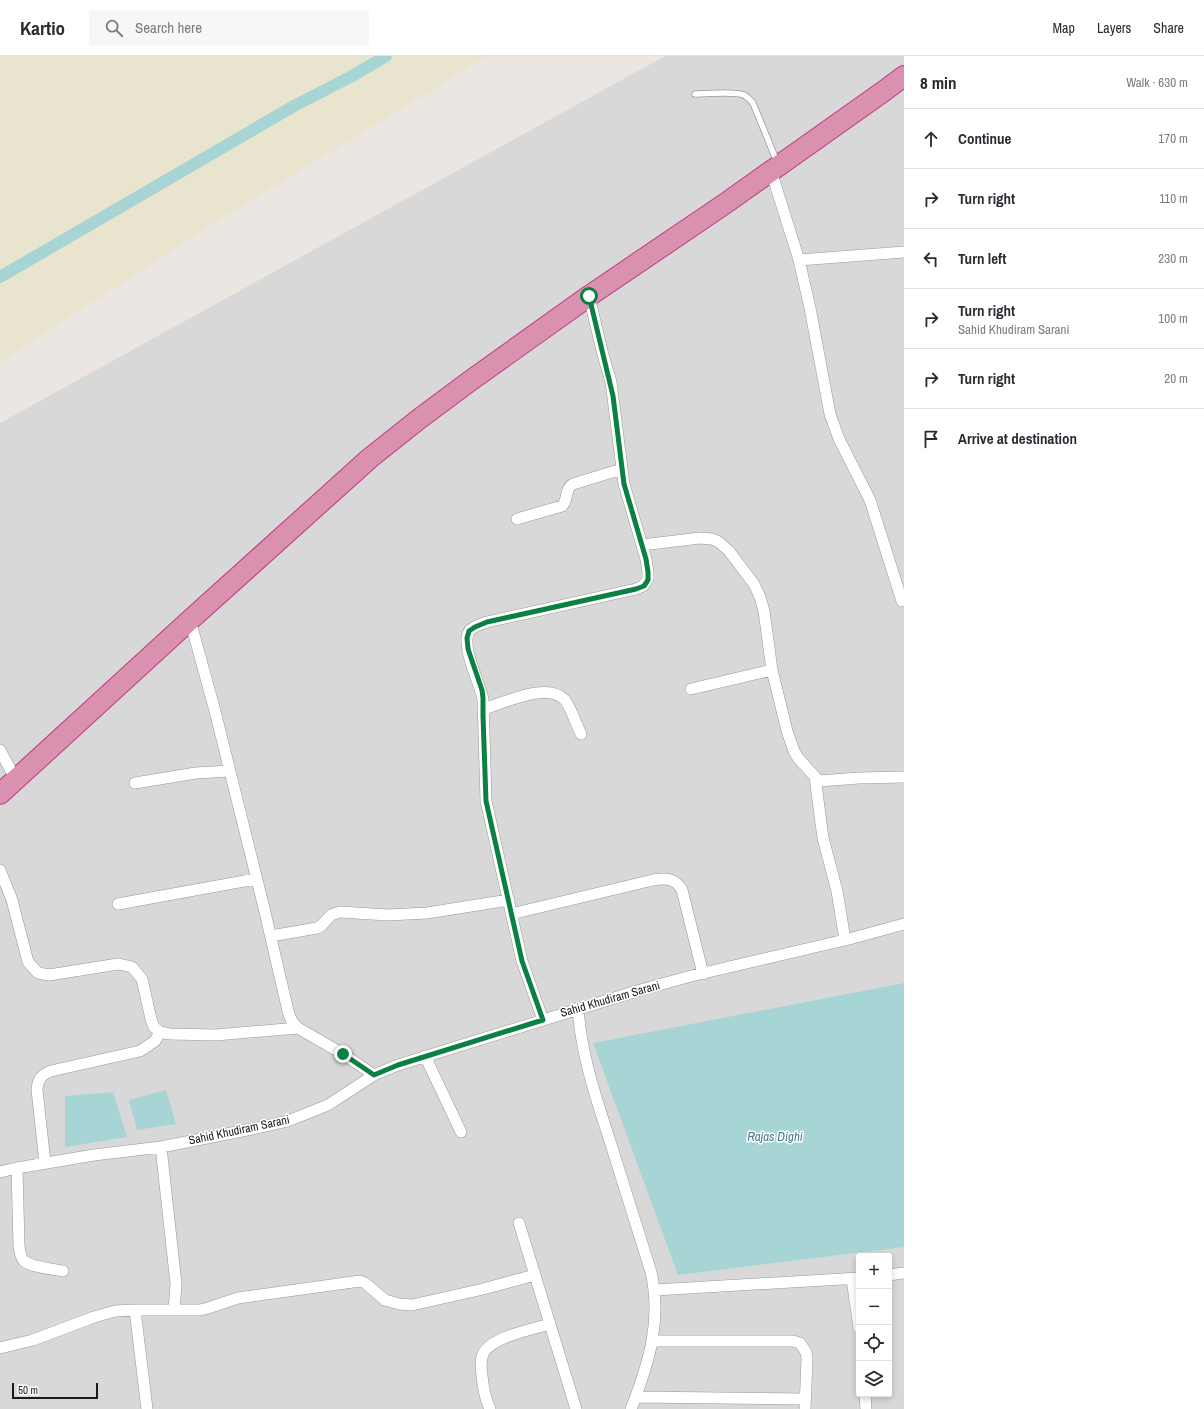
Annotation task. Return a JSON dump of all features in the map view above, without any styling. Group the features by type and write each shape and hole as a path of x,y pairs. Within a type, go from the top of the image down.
{"highway":[{"path":"0,794 190,620 376,453 457,390 589,296 726,203 904,76"}],"street":[{"path":"775,168 810,308 830,414 839,439 870,500 902,601"},
{"path":"799,260 904,252"},
{"path":"543,1020 522,961 486,801 483,698 482,690 468,649 467,638 469,631 487,622 636,589 644,586 648,580 648,572 642,544 628,499 622,470 611,382 589,296"},
{"path":"517,519 562,506 565,504 568,489 573,484 622,470"},
{"path":"642,544 700,538 712,539 719,542 728,551 754,584 764,611 772,670 787,732 798,758 819,782 859,778 904,777"},
{"path":"190,620 213,704 271,936 289,1015 293,1023 298,1028 343,1054 374,1075"},
{"path":"691,690 772,670"},
{"path":"483,709 534,693 548,692 559,694 566,702 580,734"},
{"path":"0,750 16,780"},
{"path":"135,782 229,771"},
{"path":"815,777 823,838 837,891 845,940"},
{"path":"0,870 12,900 28,962 38,973 48,975 119,964 132,967 142,979 154,1028 160,1032 170,1034 216,1035 298,1028"},
{"path":"118,904 256,879"},
{"path":"511,914 652,880 670,880 678,884 682,890 703,974"},
{"path":"271,936 317,928 321,926 331,915 340,912 388,915 427,913 509,900"},
{"name":"Sahid Khudiram Sarani","path":"0,1172 94,1155 161,1147 288,1121 328,1105 374,1075 392,1067 425,1056 578,1008 703,974 845,940 904,924"},
{"path":"578,1008 582,1044 591,1078 651,1272 655,1290 656,1320 653,1341 631,1409"},
{"path":"45,1163 37,1090 38,1081 42,1075 50,1071 140,1051 154,1041 160,1032"},
{"path":"425,1056 461,1132"},
{"path":"161,1147 175,1278 174,1310"},
{"path":"17,1168 20,1254 24,1261 31,1265 62,1271"},
{"path":"519,1224 576,1409"},
{"path":"892,1275 904,1273"},
{"path":"0,1348 33,1340 94,1317 115,1311 200,1310 238,1298 360,1281 365,1283 385,1300 399,1304 412,1305 479,1290 535,1275"},
{"path":"655,1290 856,1279"},
{"path":"857,1289 859,1325"},
{"path":"135,1310 147,1409"},
{"path":"490,1409 483,1390 480,1365 483,1353 492,1344 502,1338 550,1324"},
{"path":"636,1397 805,1404 807,1359 806,1352 800,1343 653,1341"},
{"path":"865,1397 866,1409"}],"lane":[{"path":"695,94 742,94 749,97 753,103 775,168"}],"shaded area":[{"path":"0,56 487,56 221,219 0,362"},
{"path":"665,56 904,56 904,1409 0,1409 0,423"}],"water":[{"name":"Rajas Dighi","path":"904,983 904,1247 678,1275 593,1043"},
{"path":"166,1090 176,1124 137,1130 129,1100"},
{"path":"113,1092 127,1137 65,1147 65,1096"}],"waterway":[{"path":"0,277 294,106 354,75 386,56"}],"route":[{"path":"343,1054 374,1075 398,1065 543,1020 522,961 486,801 483,698 482,690 468,649 467,638 469,631 487,622 636,589 644,586 648,580 646,559 624,484 611,382 589,296"}]}
